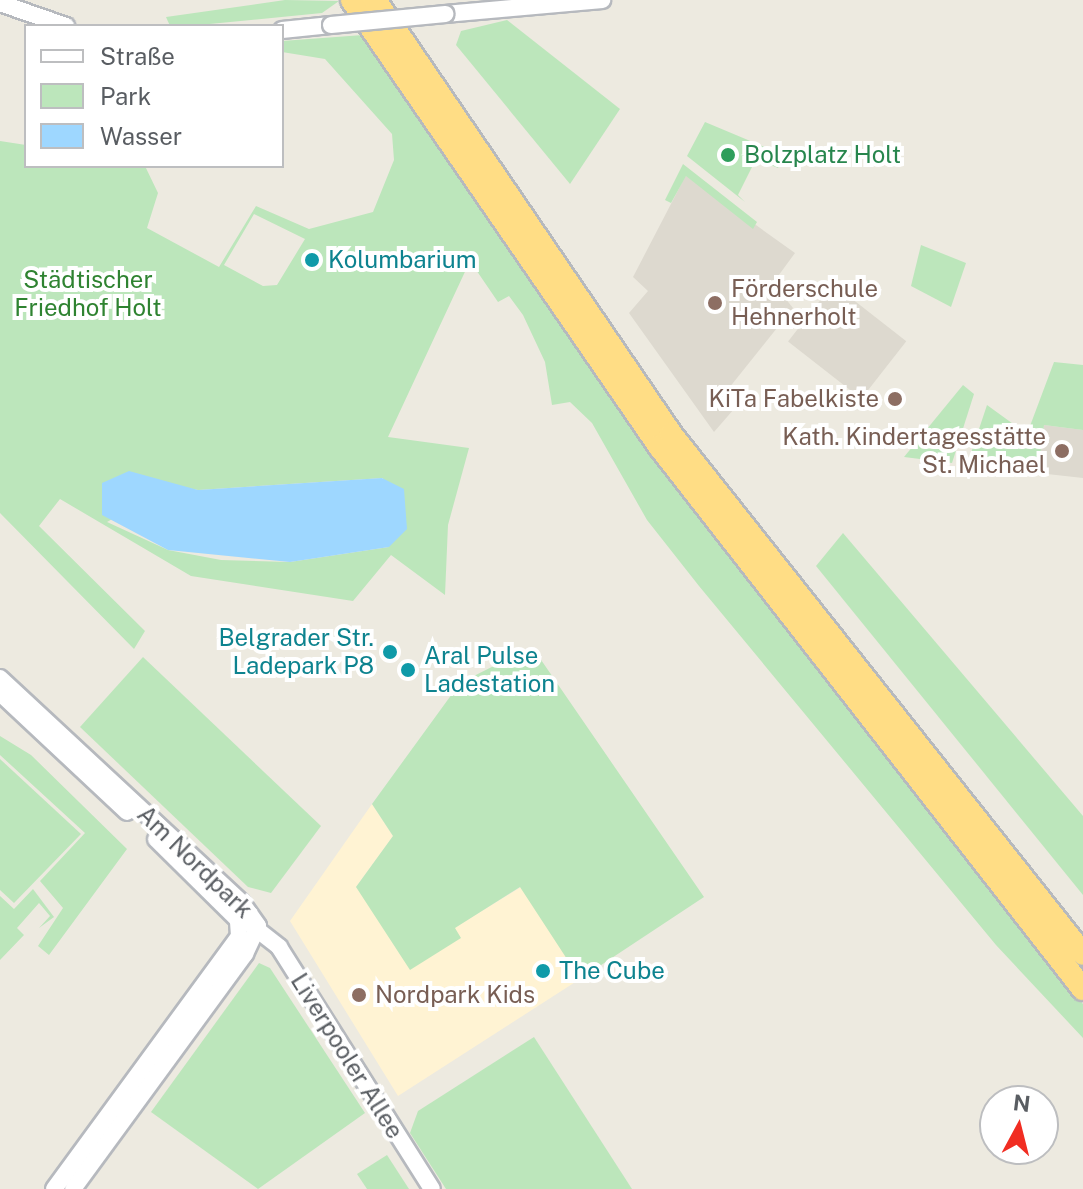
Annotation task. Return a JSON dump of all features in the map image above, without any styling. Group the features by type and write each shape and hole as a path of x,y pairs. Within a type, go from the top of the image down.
{"highway":[{"path":"352,0 659,446 1083,989"},
{"path":"375,0 671,434 1083,954"}],"street":[{"path":"284,30 602,0"},
{"path":"0,3 60,24"},
{"name":"Am Nordpark","path":"0,678 244,905 248,923 245,954 73,1189"},
{"name":"Am Nordpark","path":"0,693 248,923"},
{"name":"Am Nordpark","path":"54,1189 248,923"},
{"name":"Liverpooler Allee","path":"248,923 279,947 432,1189"}],"shaded area":[{"name":"Förderschule Hehnerholt","path":"686,175 795,253 773,283 793,308 721,398 734,409 714,432 629,313 648,291 633,277"},
{"path":"833,284 906,341 861,399 788,342"},
{"name":"Kath. Kindertagesstätte St. Michael","path":"1044,425 1083,430 1083,478 1038,473"},
{"path":"372,804 393,836 356,887 460,937 454,928 521,887 580,979 398,1096 290,921"}],"green space":[{"path":"285,0 339,1 322,13 209,24 169,24 166,17"},
{"path":"507,20 620,109 570,184 456,45 461,31"},
{"name":"Städtischer Friedhof Holt","path":"363,35 694,512 1083,1004 1083,1038 996,945 699,586 647,520 592,423 570,402 552,405 545,362 523,315 509,296 498,302 470,261 388,437 469,448 448,525 445,595 391,555 353,601 191,576 60,499 39,526 145,631 134,649 0,513 0,141 24,145 24,168 146,168 158,193 147,228 219,267 256,206 309,229 373,212 394,160 392,134 325,59 284,52 284,41","holes":["254,214 305,239 277,285 263,286 224,265","383,478 389,547 290,562 221,560 168,550 107,522 171,485 198,490"]},
{"name":"Bolzplatz Holt","path":"705,122 784,155 778,168 756,159 738,195 745,202 687,156"},
{"path":"683,164 757,222 753,229 686,176 671,203 665,200"},
{"path":"921,245 966,263 951,307 911,286"},
{"path":"1054,362 1083,365 1083,430 1044,425 1038,473 967,465 987,405 1027,434"},
{"path":"963,385 974,394 952,463 904,457"},
{"path":"843,533 1083,816 1083,895 816,566"},
{"path":"527,649 537,654 704,897 580,979 520,887 455,928 461,938 410,970 356,887 393,836 372,804 460,683"},
{"path":"143,657 321,826 271,893 248,887 80,727"},
{"path":"0,736 31,755 127,849 49,955 38,946 63,908 40,881 85,833 0,755"},
{"path":"0,759 81,834 14,903 0,890"},
{"path":"33,889 54,917 39,928 50,916 39,903 17,928 24,935 0,960 0,896 14,909"},
{"path":"259,963 270,968 365,1113 258,1189 151,1112"},
{"path":"534,1037 632,1189 446,1189 410,1133 418,1111"},
{"path":"387,1155 409,1189 367,1189 357,1174"}],"water":[{"path":"129,471 198,490 382,478 404,489 407,529 389,547 290,562 168,550 102,515 102,483"}],"place":[{"name":"Bolzplatz Holt","path":"728,155"},
{"name":"Kolumbarium","path":"312,260"},
{"name":"Förderschule Hehnerholt","path":"715,303"},
{"name":"KiTa Fabelkiste","path":"895,399"},
{"name":"Kath. Kindertagesstätte St. Michael","path":"1062,451"},
{"name":"Belgrader Str. Ladepark P8","path":"390,652"},
{"name":"Aral Pulse Ladestation","path":"408,670"},
{"name":"The Cube","path":"543,971"},
{"name":"Nordpark Kids","path":"359,995"}]}
